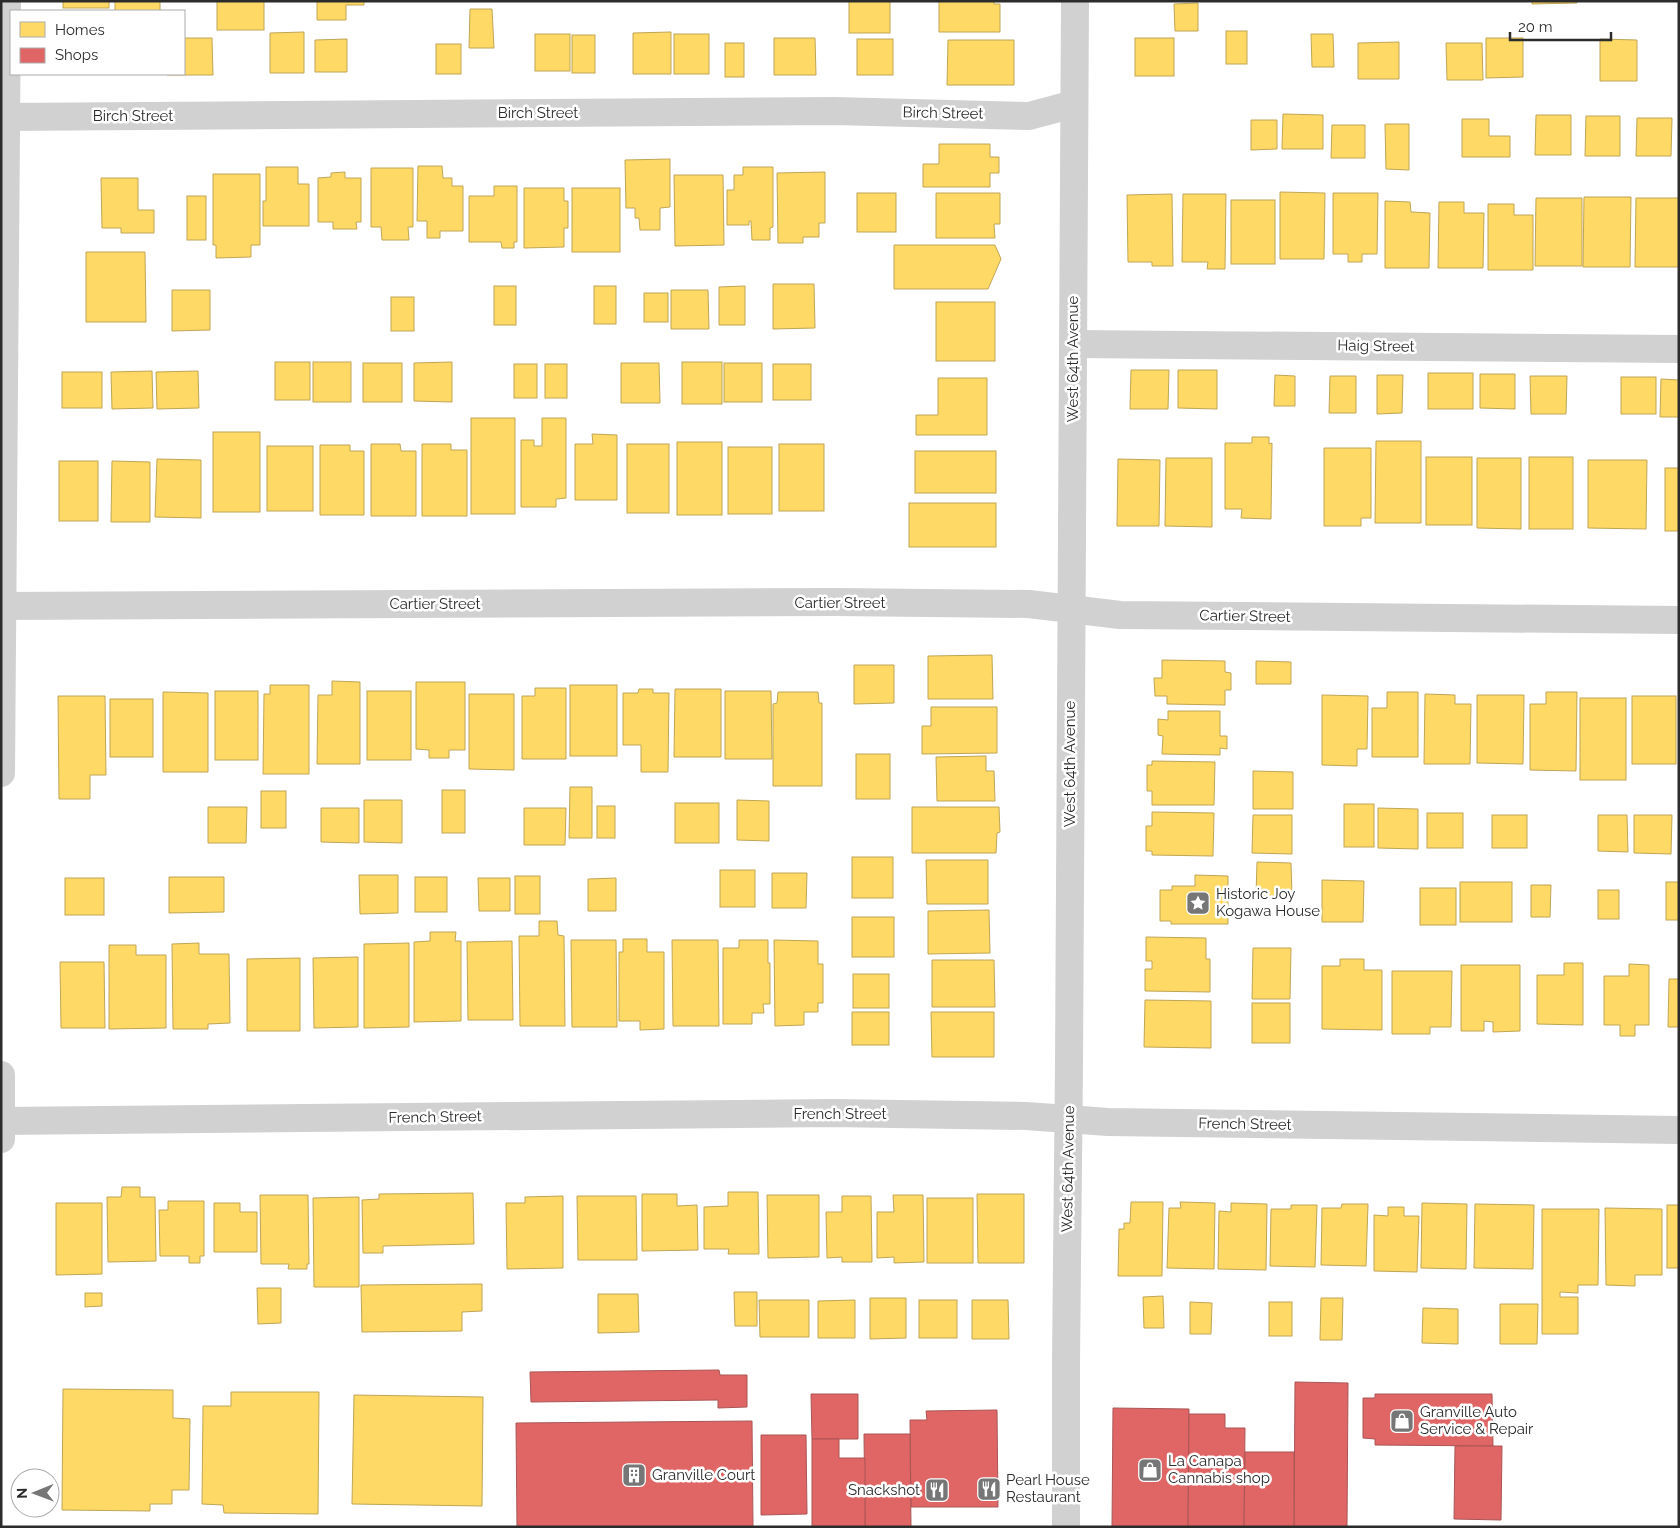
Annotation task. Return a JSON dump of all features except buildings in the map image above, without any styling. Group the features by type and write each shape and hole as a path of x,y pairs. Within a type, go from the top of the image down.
{"street":[{"path":"1,773 4,117 7,1"},
{"name":"West 64th Avenue","path":"1066,1527 1075,1"},
{"name":"Birch Street","path":"4,117 834,111 1029,116 1074,104"},
{"name":"Haig Street","path":"1073,344 1679,349"},
{"name":"Cartier Street","path":"2,606 836,602 1029,604 1111,615 1679,620"},
{"path":"1,1075 1,1139"},
{"name":"French Street","path":"1,1121 833,1113 1026,1116 1108,1122 1679,1130"}],"place":[{"name":"Historic Joy Kogawa House","path":"1198,903"},
{"name":"Granville Auto Service & Repair","path":"1402,1421"},
{"name":"La Canapa Cannabis shop","path":"1150,1470"},
{"name":"Granville Court","path":"634,1475"},
{"name":"Pearl House Restaurant","path":"989,1489"},
{"name":"Snackshot","path":"937,1490"}]}
